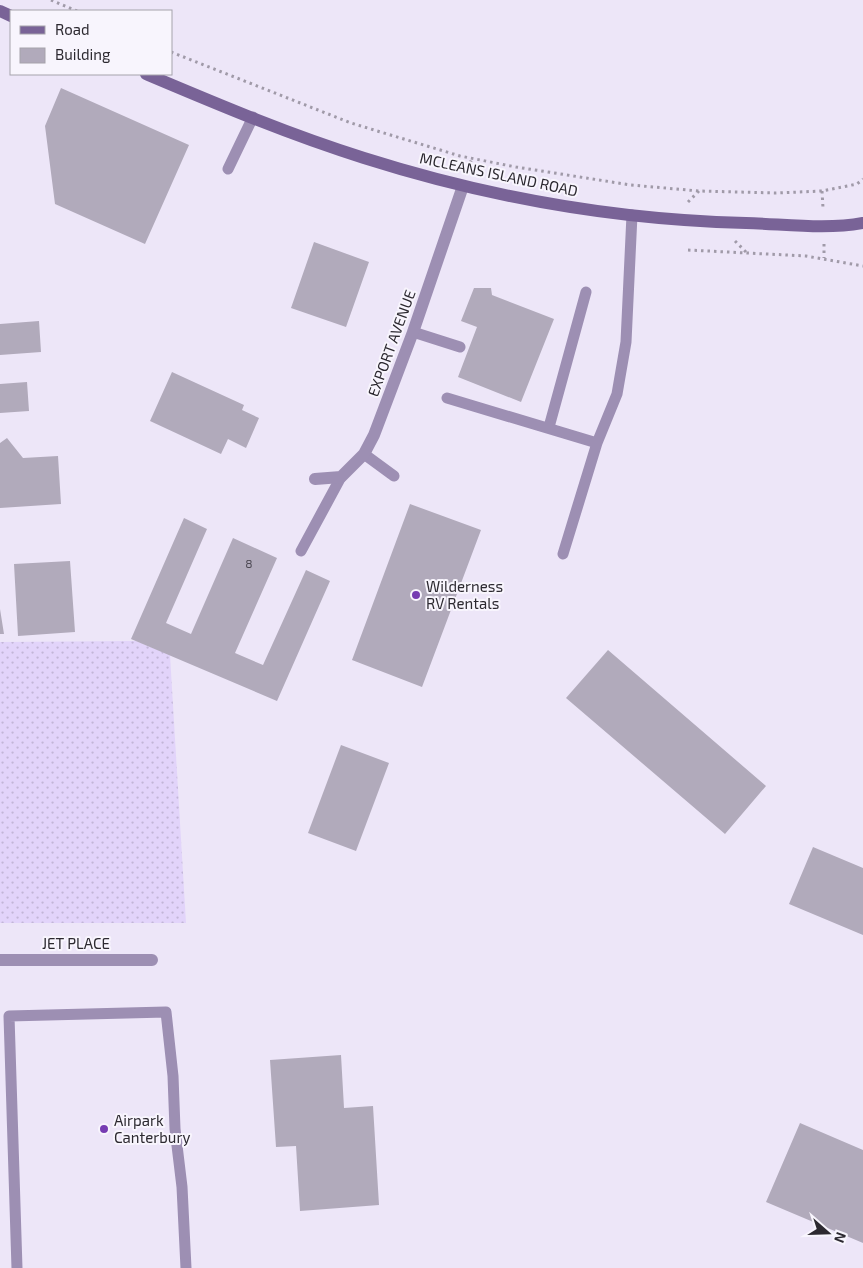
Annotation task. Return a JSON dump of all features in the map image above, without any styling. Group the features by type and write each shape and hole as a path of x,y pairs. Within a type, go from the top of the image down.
{"main road":[{"name":"MCLEANS ISLAND ROAD","path":"148,75 363,158 463,186 632,215 717,222 823,226 863,223"}],"street":[{"name":"EXPORT AVENUE","path":"341,477 364,454 374,435 413,332 463,186"},
{"path":"315,479 341,477"},
{"name":"JET PLACE","path":"0,960 152,960"}],"lane":[{"path":"228,169 253,117"},
{"path":"563,554 597,443 617,394 626,342 632,215"},
{"path":"549,427 586,292"},
{"path":"413,332 460,347"},
{"path":"447,398 549,427 597,443"},
{"path":"364,454 394,476"},
{"path":"301,551 341,477"},
{"path":"18,1268 9,1016 166,1012 173,1076 175,1129 182,1187 186,1268"}],"path":[{"path":"51,0 75,10"},
{"path":"172,52 351,123 460,156 631,186 699,191 776,193 822,191 857,184 863,179"},
{"path":"692,198 699,191"},
{"path":"822,191 823,199"},
{"path":"688,250 745,250 824,256 863,266"}],"shaded area":[{"path":"136,641 170,655 186,923 0,923 0,642"}],"building":[{"path":"61,88 189,145 145,244 55,204 45,126"},
{"path":"314,242 369,262 346,327 291,308"},
{"path":"474,288 491,288 492,295 554,319 521,402 458,377 477,327 461,321"},
{"path":"39,321 41,352 0,355 0,324"},
{"path":"172,372 244,405 242,410 259,418 246,448 228,439 221,454 150,421"},
{"path":"27,382 29,411 0,413 0,384"},
{"path":"7,438 23,458 58,456 61,504 0,508 0,443"},
{"name":"Wilderness RV Rentals","path":"410,504 481,530 422,687 352,660"},
{"path":"184,518 207,529 166,623 191,634 233,538 277,558 235,653 263,665 306,570 330,581 277,701 131,639"},
{"path":"70,561 75,632 18,636 14,564"},
{"path":"0,609 4,634 0,634"},
{"path":"608,650 766,786 725,834 566,698"},
{"path":"341,745 389,763 356,851 308,833"},
{"path":"813,847 863,868 863,935 789,904"},
{"path":"341,1055 344,1108 373,1106 379,1205 300,1211 296,1146 276,1147 270,1060"},
{"path":"800,1123 863,1150 863,1243 766,1202"}],"place":[{"name":"Wilderness RV Rentals","path":"416,595"},
{"name":"Airpark Canterbury","path":"104,1129"}]}
